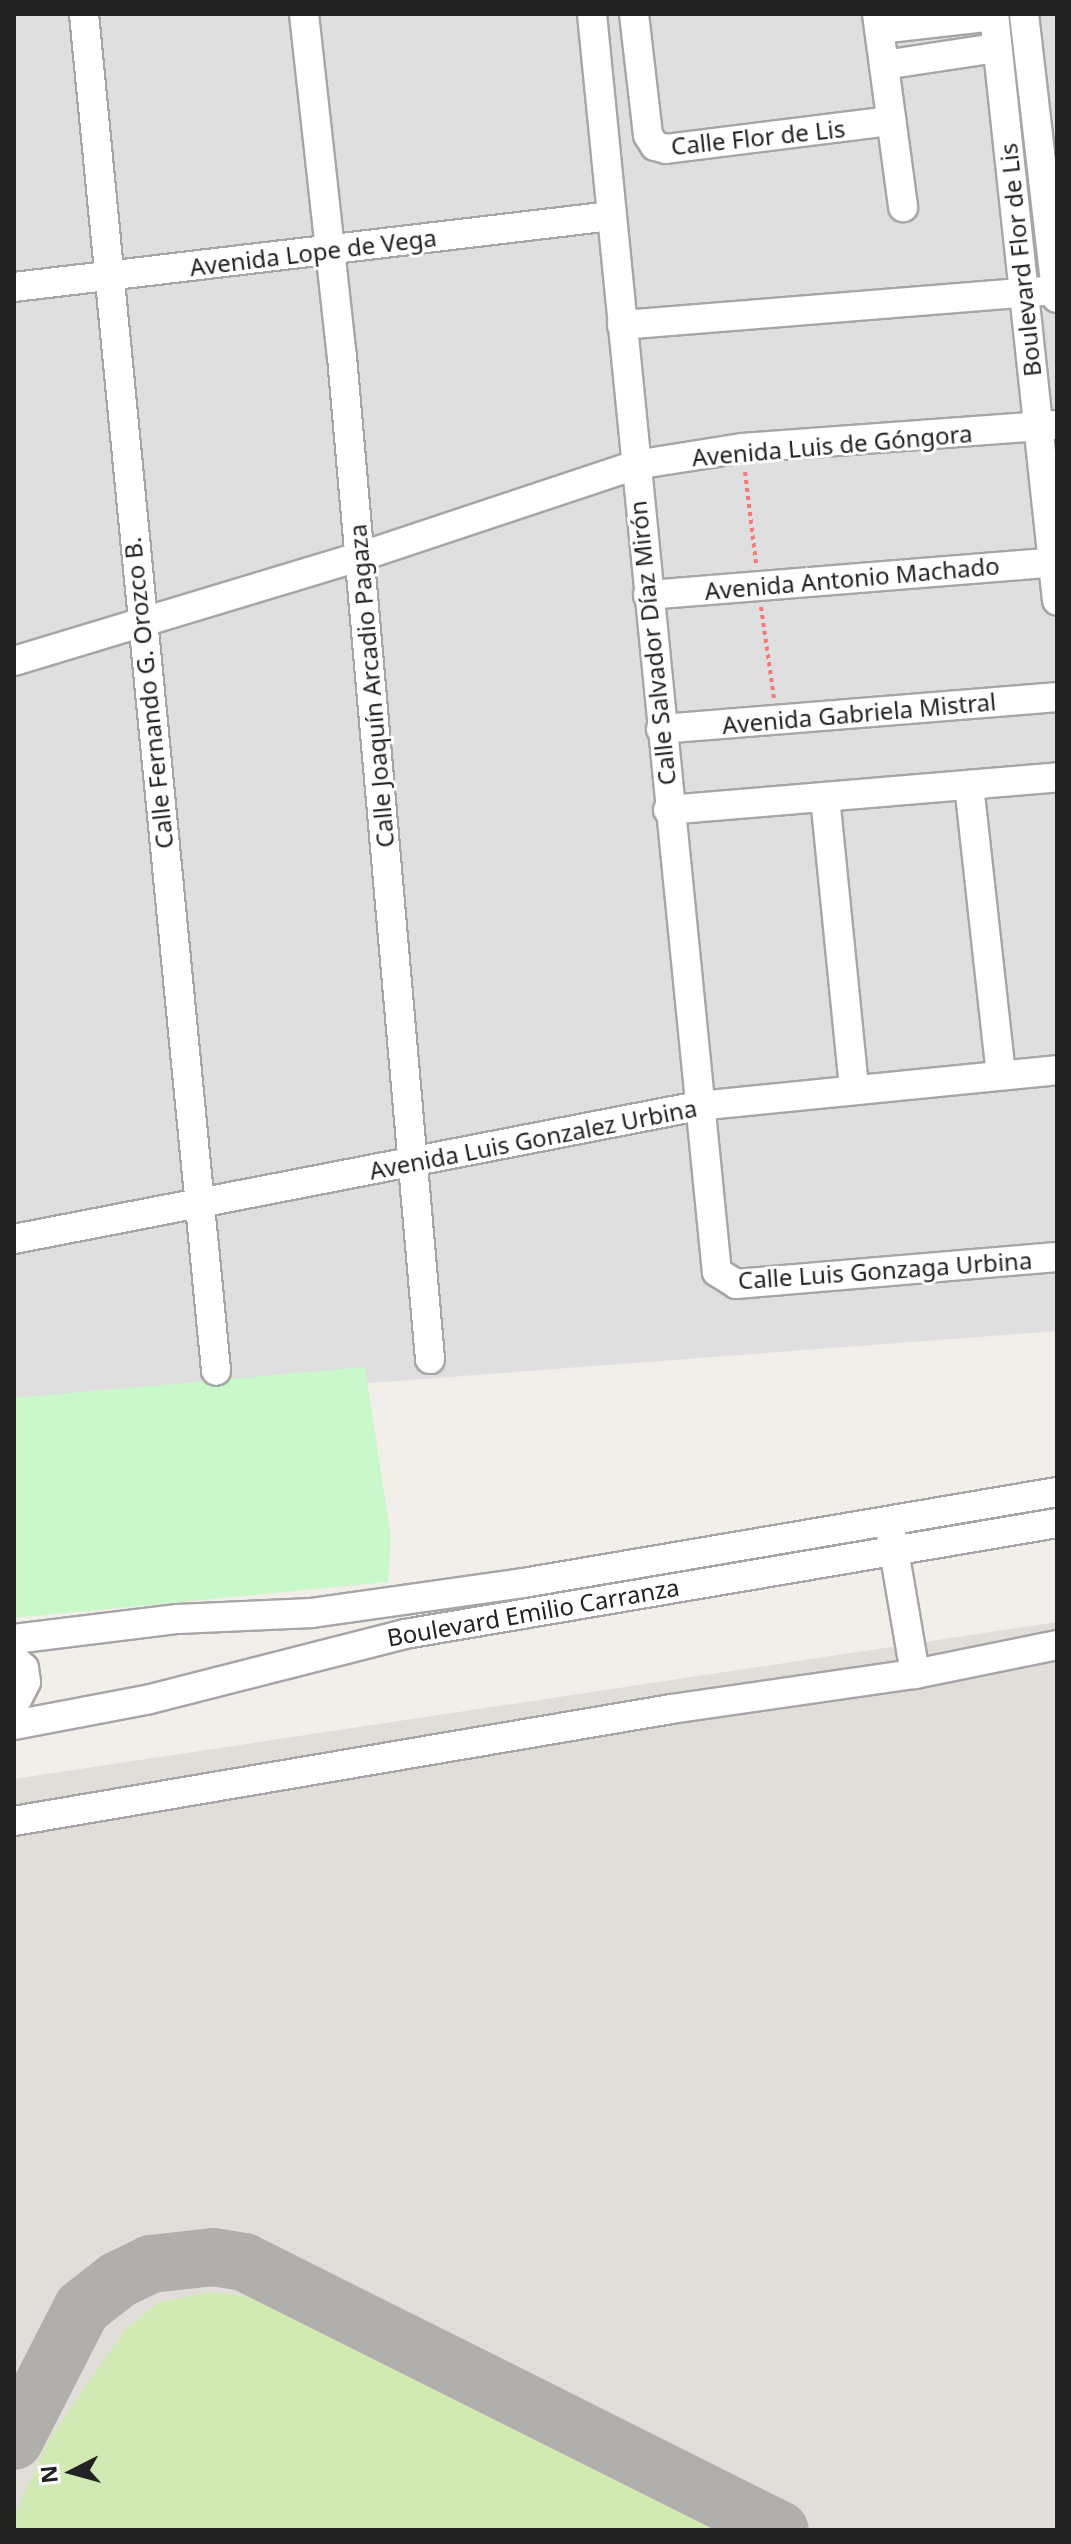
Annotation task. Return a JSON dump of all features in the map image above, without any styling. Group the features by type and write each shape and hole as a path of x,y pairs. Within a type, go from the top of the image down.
{"street":[{"name":"Calle Fernando G. Orozco B.","path":"84,14 140,620 216,1371"},
{"name":"Calle Joaquín Arcadio Pagaza","path":"304,14 331,250 430,1359"},
{"name":"Calle Salvador Díaz Mirón","path":"592,14 668,810 717,1272"},
{"name":"Calle Flor de Lis","path":"634,14 648,135 655,146 666,149 891,121"},
{"name":"Boulevard Flor de Lis","path":"1024,14 1049,155 1057,298"},
{"path":"903,207 878,22 994,15"},
{"name":"Boulevard Flor de Lis","path":"994,15 1024,293 1048,426 1057,601"},
{"path":"884,65 997,48"},
{"path":"1009,159 1049,155"},
{"name":"Avenida Lope de Vega","path":"14,287 611,216"},
{"path":"622,325 1056,290"},
{"name":"Avenida Luis de Góngora","path":"14,661 140,620 359,557 635,465 742,448 1048,426"},
{"name":"Avenida Antonio Machado","path":"648,595 1055,562"},
{"name":"Avenida Gabriela Mistral","path":"661,729 1057,697"},
{"path":"668,810 1057,777"},
{"path":"969,785 1001,1075"},
{"path":"825,797 854,1088"},
{"name":"Avenida Luis Gonzalez Urbina","path":"14,1239 698,1106 1057,1070"},
{"name":"Calle Luis Gonzaga Urbina","path":"717,1272 736,1284 1057,1257"},
{"name":"Boulevard Emilio Carranza","path":"14,1639 178,1619 312,1613 1057,1492"},
{"path":"890,1521 915,1674"},
{"name":"Boulevard Emilio Carranza","path":"14,1725 106,1709 405,1634 1057,1523"},
{"path":"14,1821 671,1709 915,1674 1057,1645"},
{"path":"14,1659 24,1668 26,1682 14,1706"}],"shaded area":[{"path":"14,14 1057,14 1057,1331 14,1410"},
{"path":"1057,1622 1057,2530 14,2530 14,1779"}],"green space":[{"path":"365,1367 391,1538 388,1582 14,1618 14,1398"},
{"path":"209,2292 258,2298 389,2351 739,2530 14,2530 14,2516 49,2440 124,2331 159,2302"}],"taxiway":[{"path":"14,2441 82,2308 118,2280 151,2264 213,2257 244,2262 780,2530"}]}
